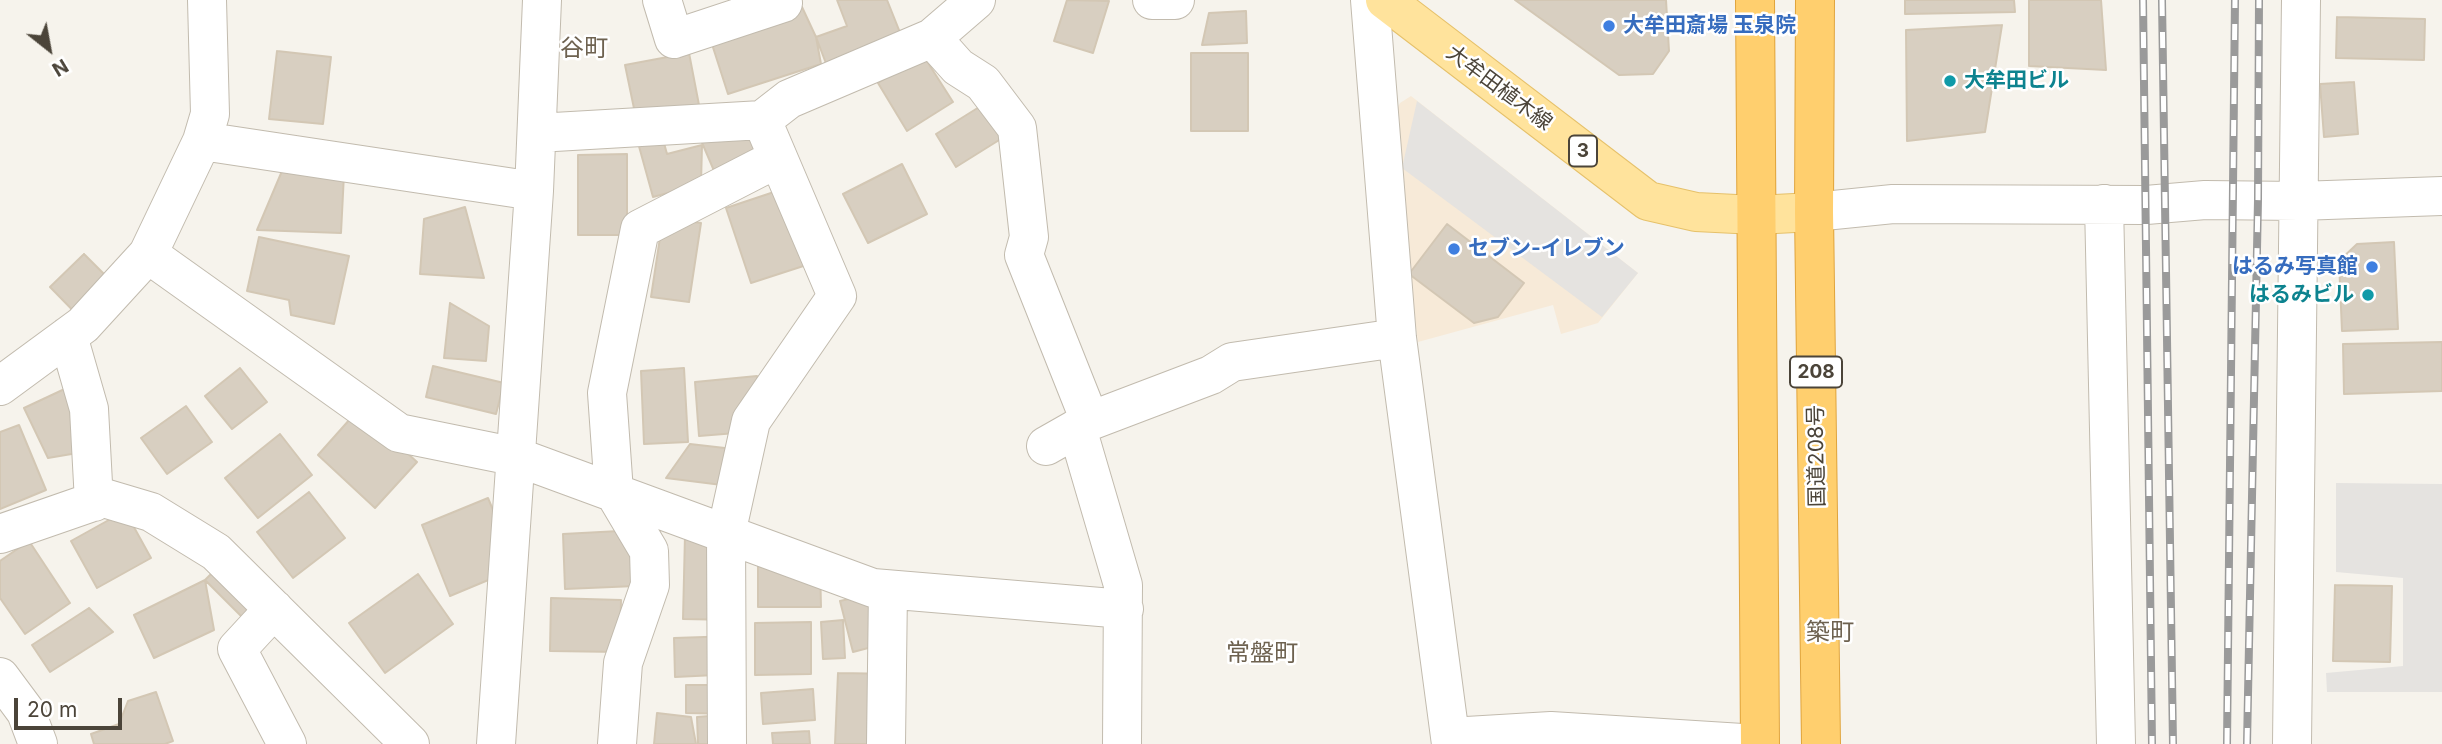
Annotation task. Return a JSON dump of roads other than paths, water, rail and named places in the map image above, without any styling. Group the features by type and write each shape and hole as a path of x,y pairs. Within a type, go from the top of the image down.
{"highway":[{"path":"1755,0 1759,744"},
{"name":"国道208号","path":"1815,0 1814,212 1821,744"}],"main road":[{"name":"大牟田植木線","path":"1385,0 1648,201 1696,212 1756,215 1814,212"}],"street":[{"path":"5,373 83,325 148,254 202,141 210,114 206,0"},
{"path":"496,744 534,191 542,0"},
{"path":"662,0 674,39 783,3 782,0"},
{"path":"537,133 762,120 789,99 932,38 976,0"},
{"path":"1152,0 1175,0"},
{"path":"1370,0 1397,338 1450,741 1550,731 1759,744"},
{"path":"2292,744 2301,0"},
{"path":"932,38 958,66 983,83 1017,128 1029,237 1024,255 1071,432 1123,585 1122,744"},
{"path":"727,744 726,534 751,421 837,296 762,120"},
{"path":"202,141 534,191"},
{"path":"617,744 623,663 650,585 649,551 614,492 607,393 640,229 778,158"},
{"path":"1814,212 1893,204 2146,205 2215,200 2299,201 2442,196"},
{"path":"2104,204 2116,744"},
{"path":"148,254 398,433 517,457 873,589 1124,610"},
{"path":"68,336 89,409 94,502"},
{"path":"1071,432 1211,375 1232,362 1397,338"},
{"path":"0,534 104,498 151,512 216,552 410,744"},
{"path":"886,744 888,590"},
{"path":"274,609 237,649 287,744"},
{"path":"0,677 26,712 38,744"}],"railway":[{"path":"2143,0 2152,744"},
{"path":"2162,0 2173,744"},
{"path":"2227,744 2235,0"},
{"path":"2247,744 2258,200 2259,0"}],"place":[{"name":"大牟田斎場 玉泉院","path":"1609,26"},
{"name":"大牟田ビル","path":"1950,81"},
{"name":"セブン-イレブン","path":"1454,249"},
{"name":"はるみ写真館","path":"2372,267"},
{"name":"はるみビル","path":"2368,295"}],"district":[{"name":"谷町","path":"584,49"},
{"name":"築町","path":"1830,633"},
{"name":"常盤町","path":"1262,654"}]}
